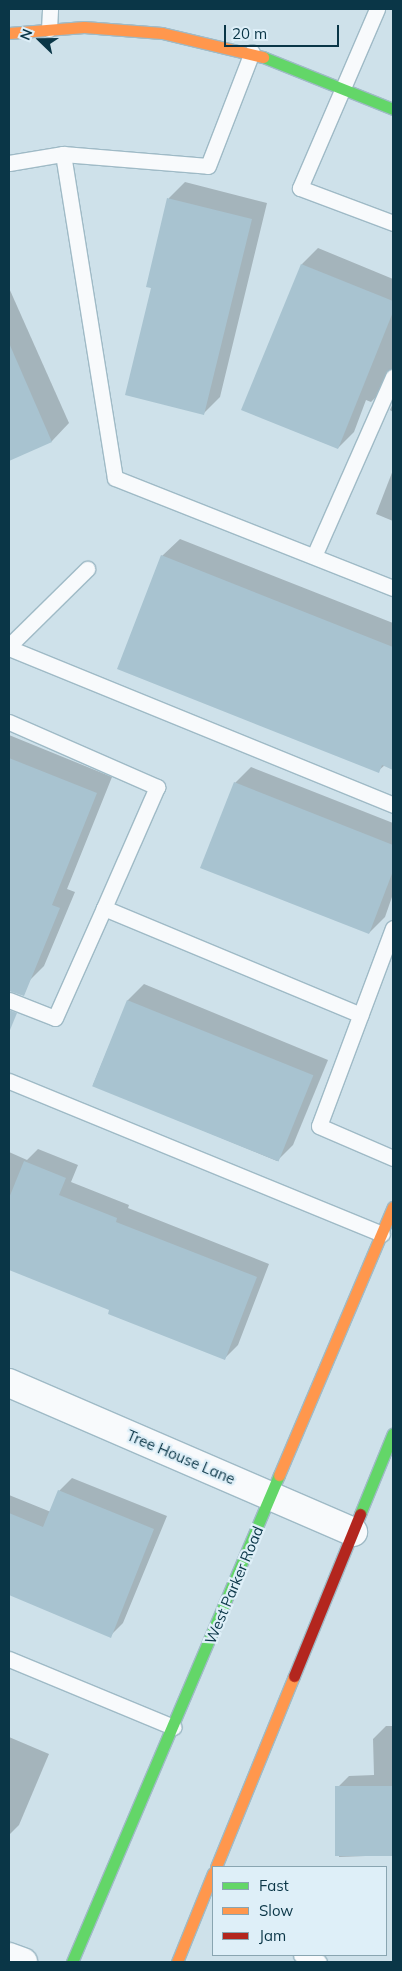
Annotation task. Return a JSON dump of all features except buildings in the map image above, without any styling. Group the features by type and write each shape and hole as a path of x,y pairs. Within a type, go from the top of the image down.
{"main road":[{"path":"9,33 84,26 162,33 252,52 393,109"},
{"name":"West Parker Road","path":"72,1962 272,1496 393,1207"},
{"path":"216,1866 393,1433"},
{"path":"177,1962 212,1876"}],"street":[{"name":"Tree House Lane","path":"9,1383 353,1532"},
{"path":"9,1957 23,1962"}],"lane":[{"path":"49,29 50,9"},
{"path":"376,9 344,89 300,188 393,223"},
{"path":"9,163 63,154 208,166 252,52"},
{"path":"63,154 115,478 393,588"},
{"path":"314,556 393,377"},
{"path":"87,569 9,647 393,805"},
{"path":"9,722 157,787 55,1018 9,1000"},
{"path":"104,908 361,1015"},
{"path":"393,928 319,1126 393,1158"},
{"path":"9,1081 382,1234"},
{"path":"9,1659 173,1727"},
{"path":"198,1911 212,1918"},
{"path":"304,1956 319,1962"}],"traffic: fast":[{"path":"263,57 393,109"},
{"path":"360,1514 393,1433"},
{"path":"72,1962 279,1475"}],"traffic: slow":[{"path":"9,33 84,27 162,33 263,57"},
{"path":"279,1475 393,1207"},
{"path":"216,1866 294,1676"},
{"path":"177,1962 212,1875"}],"traffic: jam":[{"path":"294,1676 360,1514"}]}
